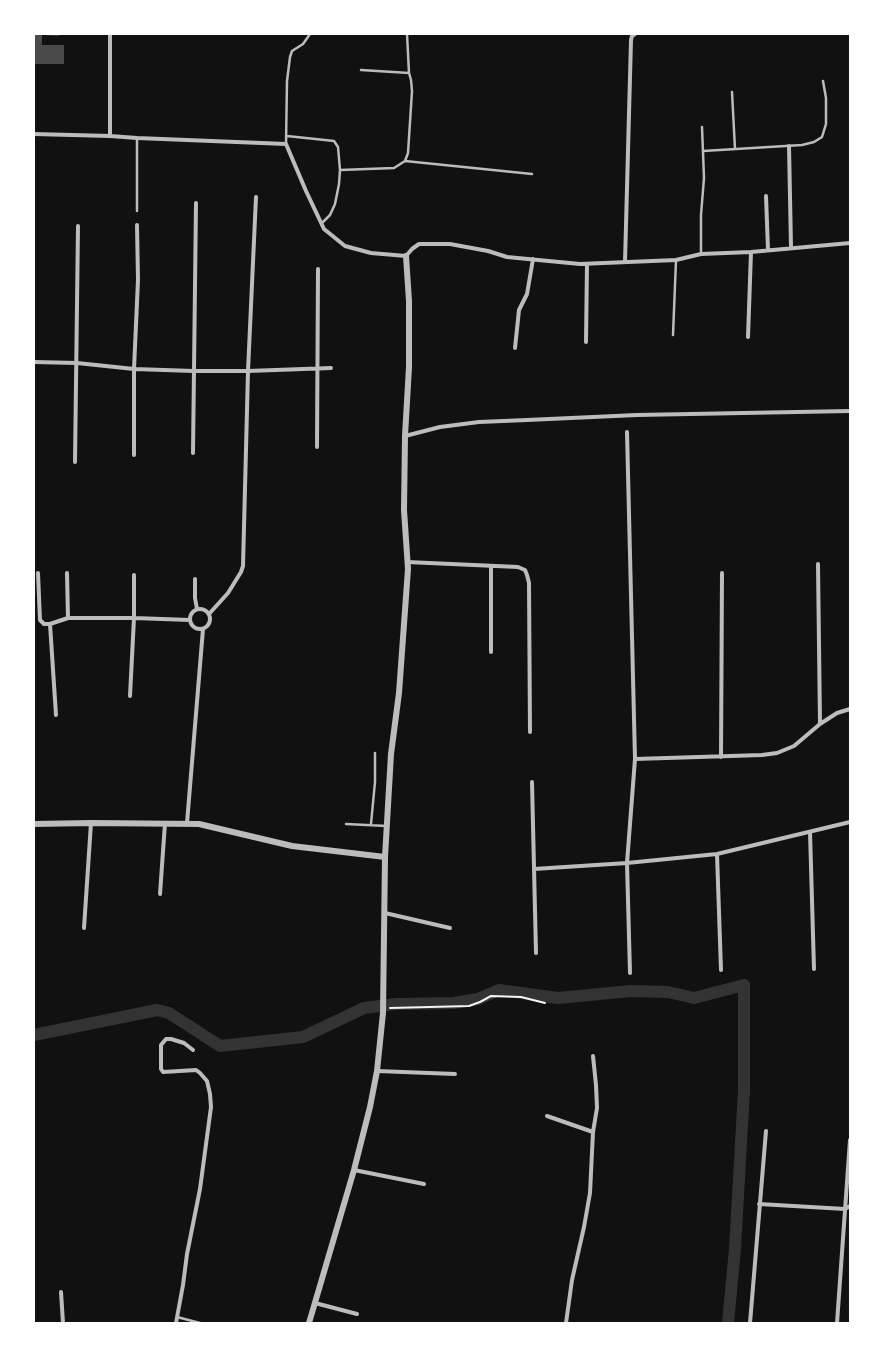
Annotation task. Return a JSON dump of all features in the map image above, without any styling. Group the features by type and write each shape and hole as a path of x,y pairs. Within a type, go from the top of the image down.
{"street":[{"path":"110,34 110,136"},
{"path":"625,262 631,40 632,36 635,34"},
{"path":"34,134 286,144 324,229 345,246 371,253 406,256"},
{"path":"789,146 791,248"},
{"path":"766,196 768,250"},
{"path":"209,614 228,593 243,566 248,371 256,198"},
{"path":"193,453 196,203"},
{"path":"134,455 134,369 138,280 137,225"},
{"path":"75,462 78,226"},
{"path":"309,1323 354,1170 370,1107 377,1071 383,1012 385,857 391,754 399,693 407,562 404,510 405,436 409,367 409,301 406,256 419,244 450,244 488,251 507,257 587,264 676,260 701,254 752,252 850,243"},
{"path":"748,337 752,252"},
{"path":"515,348 519,310 527,294 532,259"},
{"path":"586,342 587,264"},
{"path":"316,447 318,269"},
{"path":"34,362 77,363 134,369 194,371 331,368"},
{"path":"405,436 440,427 479,422 637,414 850,411"},
{"path":"627,432 635,759 627,863 630,973"},
{"path":"407,562 518,567 525,570 529,583 530,732"},
{"path":"818,564 820,724"},
{"path":"490,566 491,652"},
{"path":"38,573 40,620 44,624 50,624 68,618 190,620"},
{"path":"67,573 68,618"},
{"path":"721,757 722,573"},
{"path":"130,696 134,618 134,575"},
{"path":"195,580 195,598 197,609"},
{"path":"197,609 206,610 209,614 210,623 203,629 194,628 191,624 190,615 197,609"},
{"path":"50,624 56,715"},
{"path":"187,823 203,629"},
{"path":"635,759 721,757 777,753 794,746 820,724 837,713 850,708"},
{"path":"532,782 536,953"},
{"path":"534,869 627,863 717,854 850,822"},
{"path":"84,928 91,823"},
{"path":"160,894 165,823"},
{"path":"34,824 198,824 292,846 385,857"},
{"path":"810,832 814,969"},
{"path":"717,854 721,970"},
{"path":"385,913 450,928"},
{"path":"176,1323 184,1285 187,1254 200,1189 211,1107 207,1081 196,1070 163,1072 161,1069 161,1045 166,1039 171,1039 184,1043 193,1050"},
{"path":"566,1323 572,1280 584,1228 590,1193 593,1132 597,1108 593,1056"},
{"path":"377,1071 455,1074"},
{"path":"547,1116 593,1132"},
{"path":"750,1323 766,1131"},
{"path":"837,1323 850,1140"},
{"path":"354,1170 424,1184"},
{"path":"759,1204 845,1209 850,1206"},
{"path":"61,1292 63,1323"},
{"path":"315,1303 357,1314"}],"lane":[{"path":"286,144 287,81 290,57 292,51 303,44 310,34"},
{"path":"340,170 394,168 405,161 408,153 412,104 407,34"},
{"path":"361,70 409,73"},
{"path":"703,151 802,145 814,142 822,137 826,124 826,98 823,82"},
{"path":"732,92 735,149"},
{"path":"701,254 701,215 704,178 702,127"},
{"path":"287,136 331,140 336,142 339,151 339,184 335,204 330,215 322,223"},
{"path":"137,138 137,210"},
{"path":"405,161 532,174"},
{"path":"673,335 676,260"},
{"path":"371,824 375,782 375,753"},
{"path":"346,824 371,824 387,826"},
{"path":"177,1317 200,1323"}],"path":[{"path":"383,1012 389,1014 389,1008 469,1006 491,996 521,997 545,1003"}],"building":[{"path":"34,34 42,34 42,45 64,45 64,64 34,64"},
{"path":"59,34 59,36 42,35"}],"waterway":[{"path":"34,1035 157,1010 169,1013 220,1046 303,1037 364,1008 396,1004 454,1003 478,999 499,990 558,998 631,991 668,992 694,998 744,985 744,1090 735,1249 728,1323"}]}
